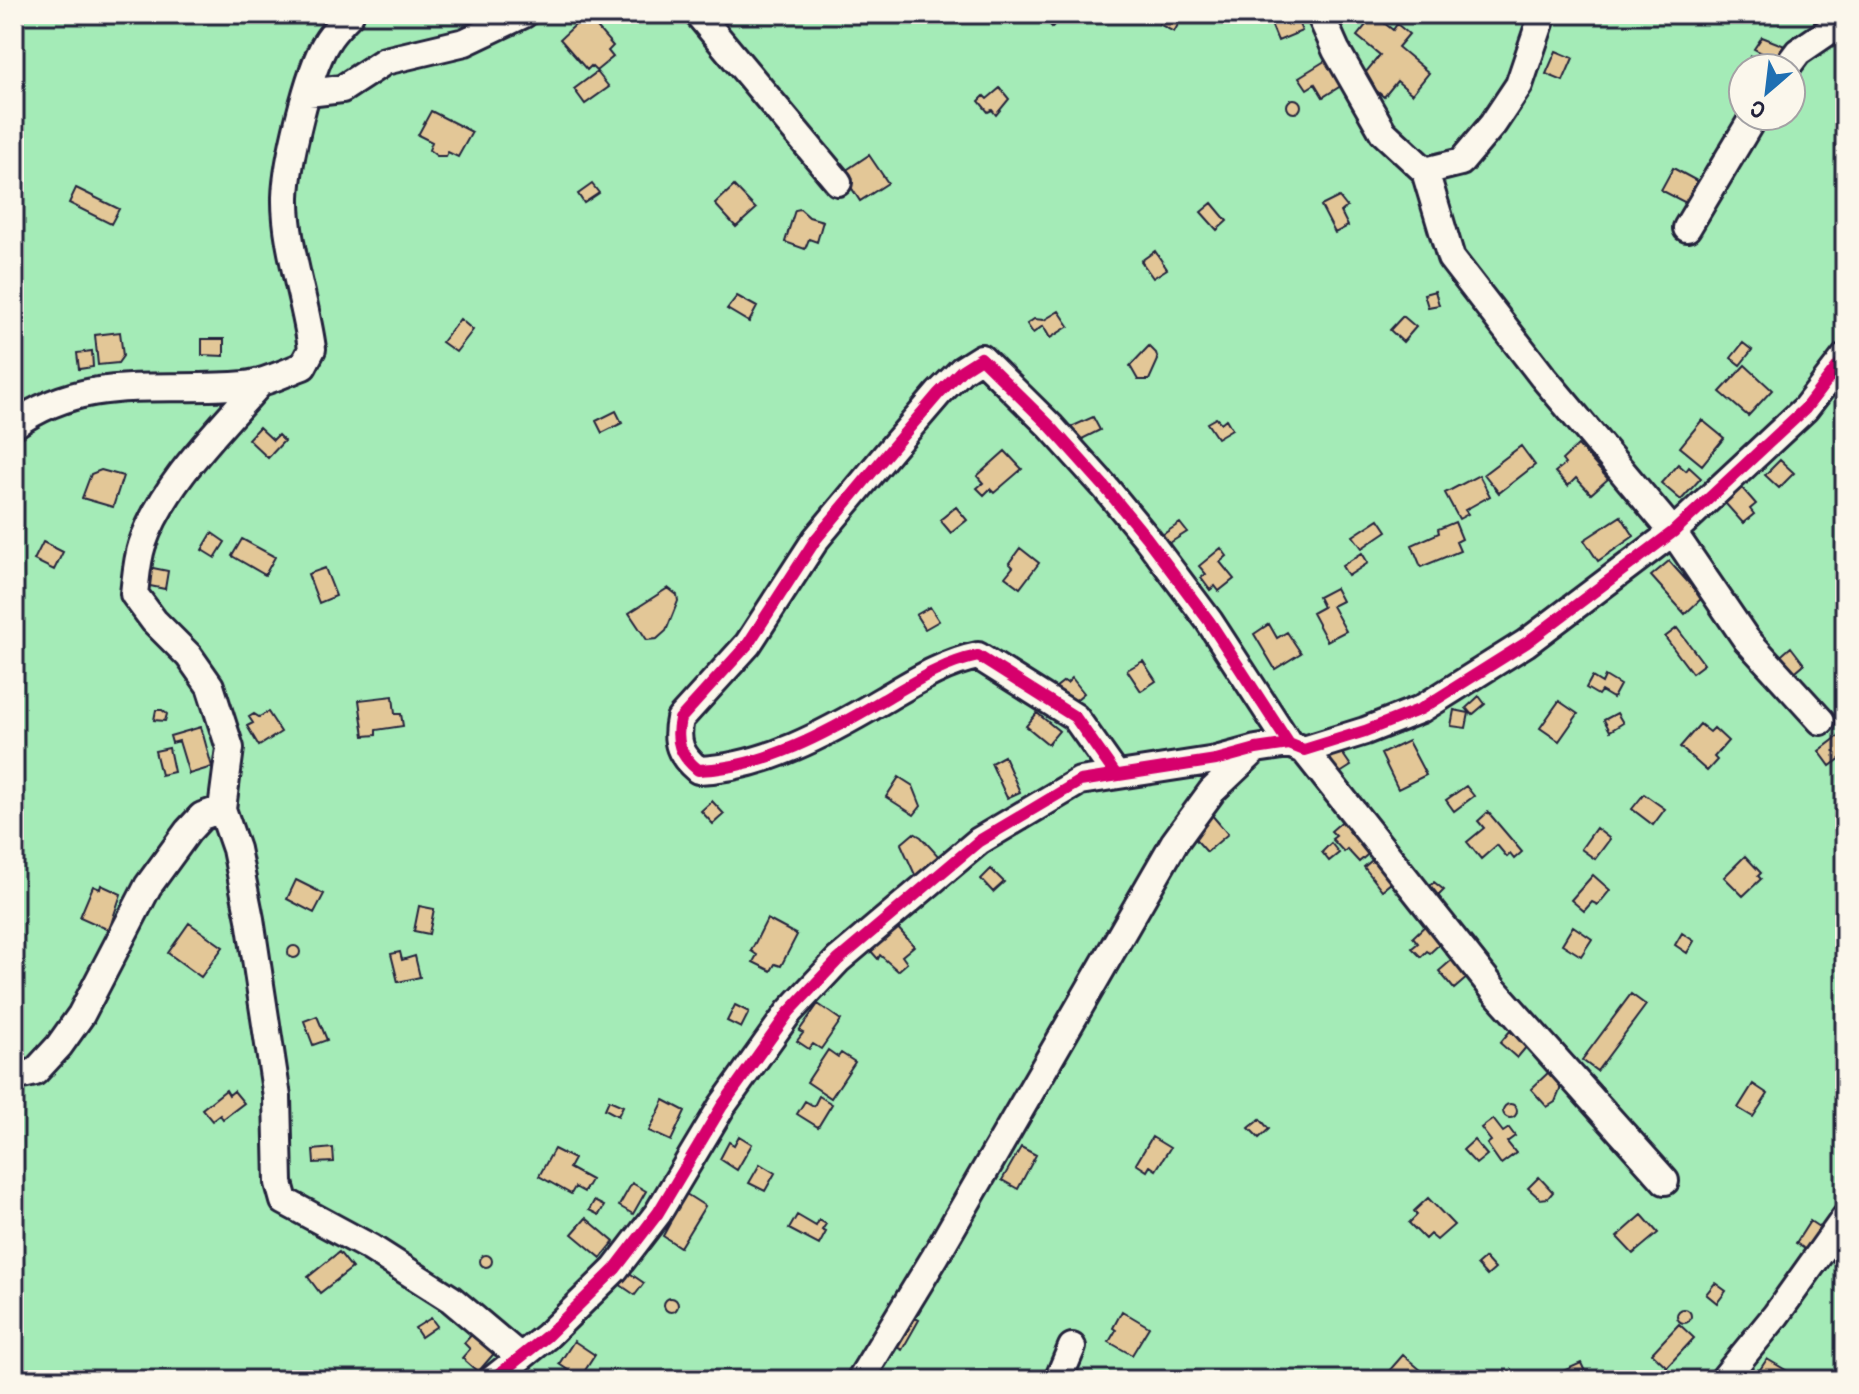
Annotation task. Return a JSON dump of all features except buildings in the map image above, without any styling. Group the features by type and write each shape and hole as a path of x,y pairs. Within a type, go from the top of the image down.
{"street":[{"path":"14,425 32,411 75,394 121,386 200,387 261,382 303,366 312,349 300,294 286,198 294,145 325,43 350,14"},
{"path":"308,93 342,89 385,61 465,42 524,14"},
{"path":"698,14 838,182"},
{"path":"1320,14 1336,50 1383,132 1425,171 1451,258 1543,377 1673,532 1746,639 1821,721"},
{"path":"1425,171 1461,162 1493,124 1519,85 1543,14"},
{"path":"1798,52 1845,20"},
{"path":"1687,228 1744,132"},
{"path":"492,1380 547,1336 615,1269 658,1213 722,1106 789,1012 838,960 979,841 1080,781 1216,760 1256,749 1296,747 1365,731 1421,709 1526,643 1673,532 1805,409 1845,357"},
{"path":"1116,775 1075,717 978,656 955,660 844,723 771,756 736,766 698,770 683,757 677,735 680,719 748,644 816,539 939,393 962,370 981,358 1062,439 1138,527 1209,621 1296,747 1494,990 1665,1181"},
{"path":"261,382 200,449 172,490 142,544 134,594 154,621 189,656 210,686 230,748 222,809 236,849 250,919 277,1097 279,1183 284,1201 371,1248 451,1299 520,1357"},
{"path":"860,1380 935,1257 1174,843 1212,791 1256,749"},
{"path":"14,1077 35,1072 59,1046 81,1015 156,875 202,816 222,809"},
{"path":"1723,1380 1776,1315 1845,1218"},
{"path":"1058,1380 1072,1347"}],"green space":[{"path":"14,14 1845,14 1845,1380 14,1380"}],"cycle path":[{"path":"492,1380 547,1336 615,1269 658,1213 722,1106 789,1012 838,960 979,841 1080,781 1216,760 1289,744 1304,750 1421,709 1526,643 1673,532 1805,409 1845,357"},
{"path":"1116,775 1075,717 978,656 929,674 794,747 747,763 698,770 680,748 679,727 680,719 748,644 816,539 939,393 962,370 981,358 1051,427 1146,537 1209,621 1289,744"}]}
